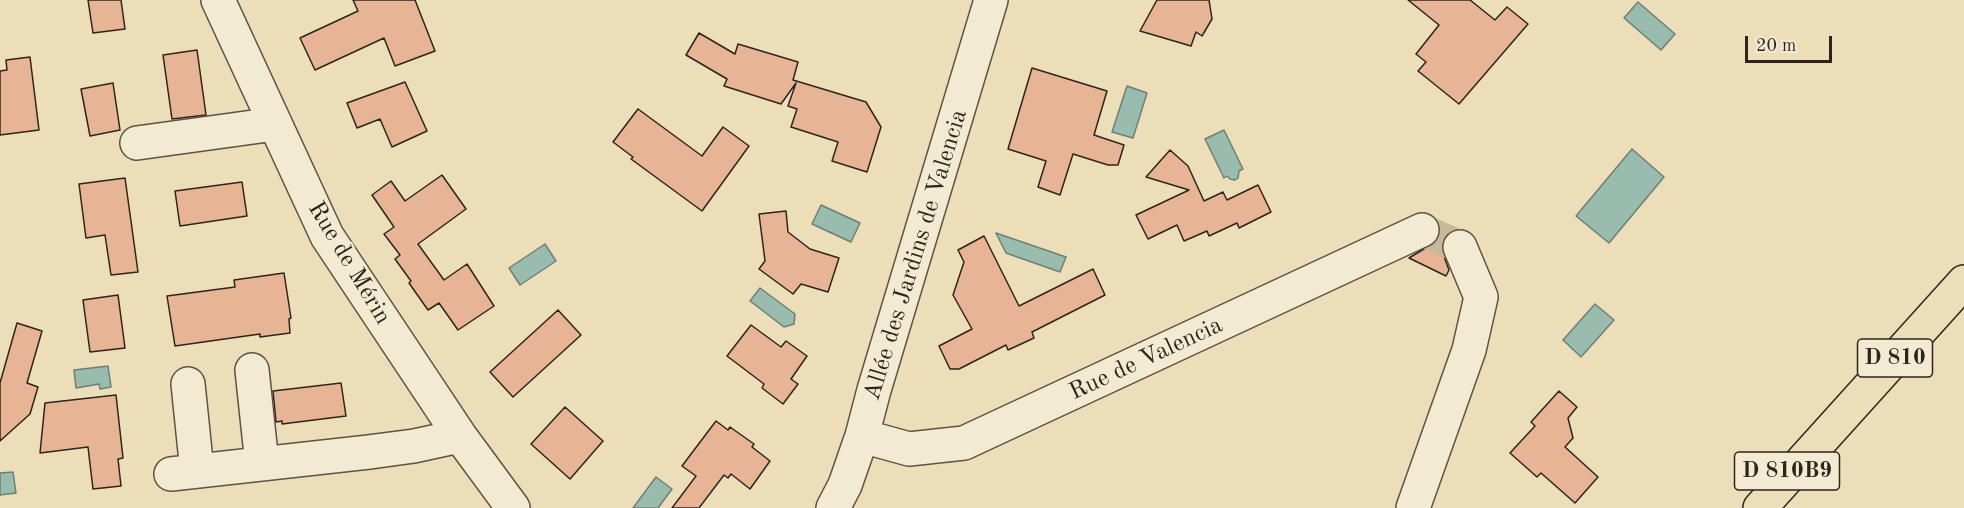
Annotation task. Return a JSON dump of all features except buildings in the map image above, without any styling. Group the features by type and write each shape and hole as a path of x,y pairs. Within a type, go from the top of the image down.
{"main road":[{"name":"D 810","path":"1761,508 1825,434 1964,282"},
{"name":"D 810B9","path":"1748,508 1825,434"}],"street":[{"name":"Rue de Mérin","path":"218,0 327,236 460,436 513,508"},
{"name":"Allée des Jardins de Valencia","path":"833,508 845,484 862,436 991,0"},
{"path":"137,143 275,124"},
{"name":"Rue de Valencia","path":"862,436 909,449 964,443 1422,230"},
{"path":"1413,508 1469,350 1481,297 1460,247"},
{"path":"252,370 262,464"},
{"path":"188,384 184,473 403,448 460,436"}],"shaded area":[{"path":"1638,2 1675,34 1661,50 1624,18"},
{"path":"1127,86 1147,93 1133,138 1112,132"},
{"path":"1224,130 1243,169 1239,171 1238,178 1235,180 1227,176 1224,178 1205,139"},
{"path":"1632,149 1664,177 1609,243 1576,216"},
{"path":"821,205 860,223 851,242 812,224"},
{"path":"996,233 1066,257 1060,272 1006,253"},
{"path":"545,244 556,261 520,285 509,268"},
{"path":"760,288 795,314 794,324 784,327 750,301"},
{"path":"1595,304 1614,320 1581,357 1563,340"},
{"path":"108,366 111,387 100,389 99,384 76,388 74,370"},
{"path":"13,472 16,493 0,495 0,473"},
{"path":"656,477 672,489 658,508 633,508"}],"tunnel":[{"path":"1422,230 1460,247"}]}
